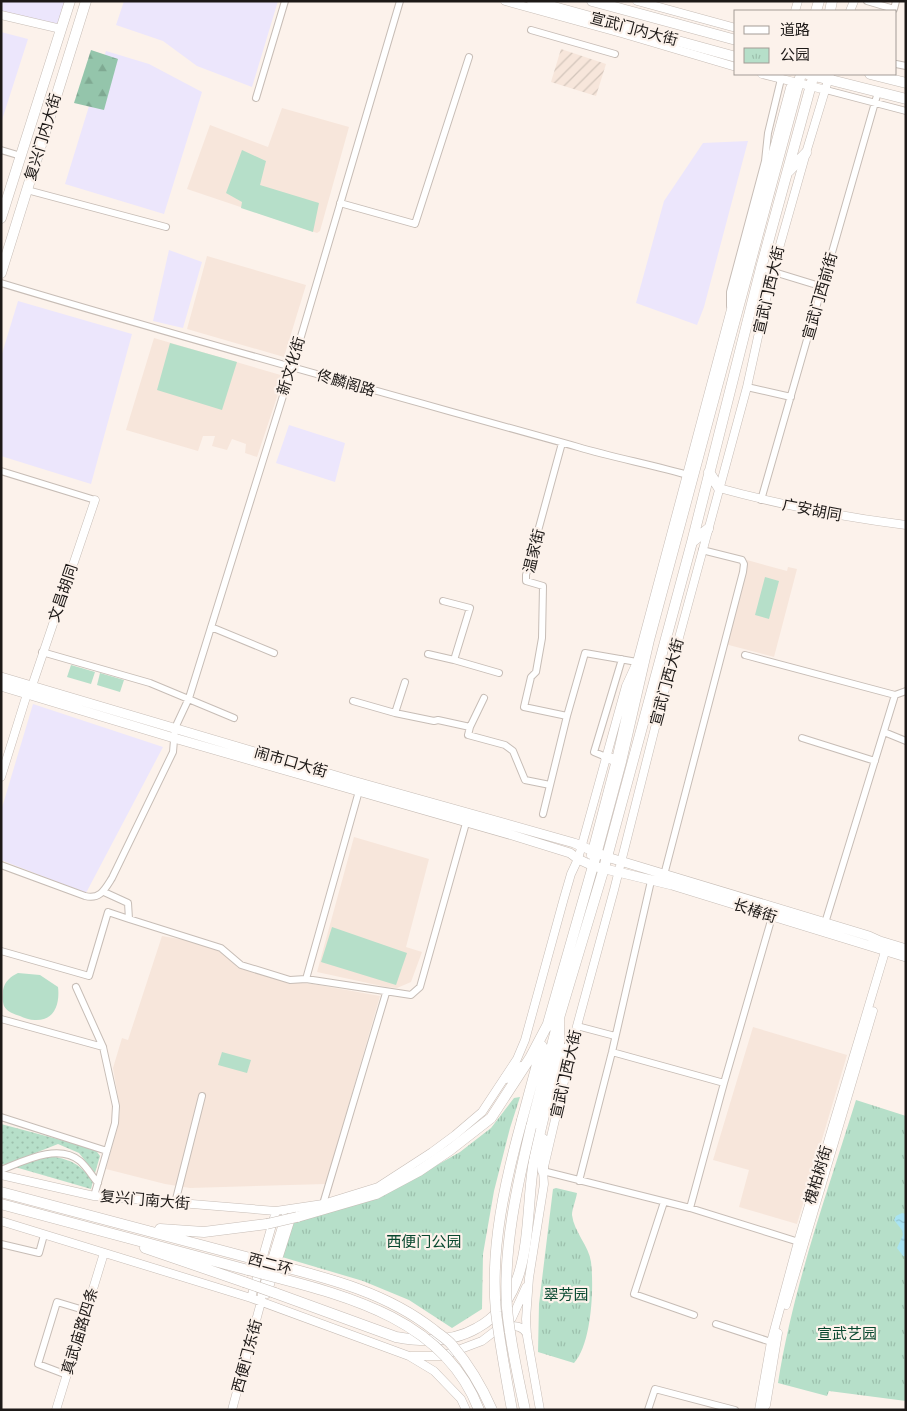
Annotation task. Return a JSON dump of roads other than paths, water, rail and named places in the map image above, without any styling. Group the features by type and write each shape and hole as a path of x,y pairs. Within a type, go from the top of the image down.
{"main road":[{"name":"复兴门内大街","path":"1,218 70,1"},
{"name":"复兴门内大街","path":"1,273 86,1"},
{"name":"宣武门内大街","path":"532,1 734,56"},
{"name":"宣武门内大街","path":"592,1 734,39"},
{"name":"宣武门西大街","path":"512,1410 496,1310 496,1272 502,1203 509,1169 533,1075 554,1020 604,868 692,542 761,268 810,86 811,75"},
{"path":"874,75 906,83"},
{"path":"830,76 877,97 906,99"},
{"name":"宣武门西大街","path":"525,1410 512,1346 507,1308 506,1272 520,1174 554,1020 593,866 594,852 619,761 689,475 796,82"},
{"path":"788,171 806,154"},
{"path":"709,472 719,488"},
{"path":"692,542 708,529"},
{"path":"637,662 649,640"},
{"name":"闹市口大街","path":"1,677 30,690 174,738 564,852 593,866"},
{"name":"闹市口大街","path":"1,686 30,690 175,728 548,836 594,852"},
{"path":"606,757 619,761"},
{"name":"长椿街","path":"594,852 621,862 869,936 906,957"},
{"name":"长椿街","path":"593,866 672,885 772,917 889,948 906,949"},
{"path":"110,1233 138,1246 396,1337 415,1340 453,1338 469,1332 485,1324 503,1308 515,1288 522,1260 528,1221 534,1158 558,1056 554,1020"},
{"path":"127,1225 182,1232 204,1232 297,1218 376,1194 435,1161 491,1118 554,1020"},
{"path":"558,1056 574,1042"},
{"path":"506,1078 530,1058"},
{"path":"543,1120 543,1171"},
{"path":"1,1187 21,1197"},
{"name":"西二环","path":"1,1192 354,1287 384,1299 416,1317 451,1344 484,1392 492,1410"},
{"name":"西二环","path":"1,1205 325,1290 385,1312 412,1328 441,1352 474,1397 479,1410"}],"street":[{"path":"256,98 285,1"},
{"name":"新文化街","path":"104,892 172,752 175,728 189,698 292,367 400,1"},
{"path":"505,1 734,66"},
{"path":"637,1 734,27"},
{"path":"867,1 894,10 896,1"},
{"path":"649,4 658,19"},
{"path":"1,15 62,29"},
{"path":"531,30 615,54"},
{"path":"340,203 415,224 469,57"},
{"path":"781,76 826,90 877,97 906,110"},
{"name":"宣武门西大街","path":"733,316 730,292 766,161 768,133 781,76"},
{"name":"宣武门西大街","path":"540,1410 527,1336 526,1319 529,1278 544,1184 543,1171 577,1026 619,872 702,550 747,387 772,273 830,76"},
{"name":"宣武门西前街","path":"761,500 877,97"},
{"path":"1,150 21,156"},
{"path":"27,190 166,227"},
{"path":"761,268 772,273 823,287"},
{"name":"佟麟阁路","path":"1,283 121,320 562,443 689,475"},
{"path":"747,387 791,397"},
{"name":"温家街","path":"562,443 526,575 526,581 543,586 542,638 536,672 531,677 524,707 567,716"},
{"path":"1,471 95,500"},
{"name":"宣武门西大街","path":"619,761 637,662 689,475"},
{"name":"广安胡同","path":"719,488 811,511 906,525"},
{"name":"文昌胡同","path":"1,777 95,500"},
{"path":"664,875 744,564 742,560 702,550"},
{"path":"442,601 470,608 454,660"},
{"path":"210,628 274,653"},
{"path":"42,652 150,682 234,718"},
{"path":"544,814 567,716 585,653 637,662"},
{"path":"428,654 500,673"},
{"path":"745,655 895,695 906,690"},
{"path":"606,757 594,752 622,659"},
{"name":"宣武门西大街","path":"578,859 626,686 637,662"},
{"path":"396,713 405,682"},
{"path":"825,923 895,695"},
{"path":"484,698 468,735 505,745 512,751 525,780 550,785"},
{"path":"353,701 434,722 438,720 470,727"},
{"path":"884,732 906,741"},
{"path":"802,738 875,761"},
{"path":"306,979 359,791"},
{"path":"1,951 89,976 108,912 222,948 241,965 290,980 306,979 386,993 411,995 420,987 466,823"},
{"path":"290,1209 323,1204 378,1187 432,1152 482,1112 506,1078 525,1040 566,890 578,859"},
{"path":"1,865 88,897 95,898 104,892 128,903 129,918"},
{"path":"579,1181 612,1052 651,880"},
{"path":"690,1208 772,917"},
{"name":"槐柏树街","path":"761,1410 771,1342 889,948"},
{"path":"76,988 103,1046 116,1106 115,1123 94,1196"},
{"path":"323,1204 386,993"},
{"path":"1,1019 103,1046"},
{"path":"577,1026 615,1036"},
{"path":"612,1052 724,1083"},
{"path":"175,1203 202,1096"},
{"path":"1,1117 108,1151"},
{"path":"1,1170 51,1153 61,1153 79,1160 98,1183"},
{"path":"543,1171 690,1208 801,1243"},
{"name":"复兴门南大街","path":"1,1175 94,1196 276,1211 290,1209"},
{"path":"664,1202 634,1294 694,1315"},
{"name":"西便门东街","path":"232,1410 262,1292 286,1215 290,1209"},
{"path":"252,1298 276,1211"},
{"path":"1,1222 261,1302"},
{"path":"1,1244 39,1253 44,1235"},
{"name":"槐柏树街","path":"761,1410 766,1405 778,1335 801,1243"},
{"name":"真武庙路四条","path":"56,1410 104,1253"},
{"name":"宣武门西大街","path":"409,1356 449,1354 482,1341 512,1318 529,1278"},
{"path":"67,1375 38,1364 57,1302 87,1311"},
{"name":"宣武门西大街","path":"261,1302 409,1356 434,1371 461,1399 466,1410"},
{"path":"716,1324 771,1342"},
{"path":"502,1326 520,1327 527,1336"},
{"path":"648,1410 655,1389 735,1410"}],"water":[{"path":"902,1213 906,1214 905,1256 897,1248 903,1235 902,1230 894,1220 896,1216"}],"park label":[{"name":"西便门公园","path":"424,1242"},
{"name":"翠芳园","path":"566,1295"},
{"name":"宣武艺园","path":"847,1334"}]}
